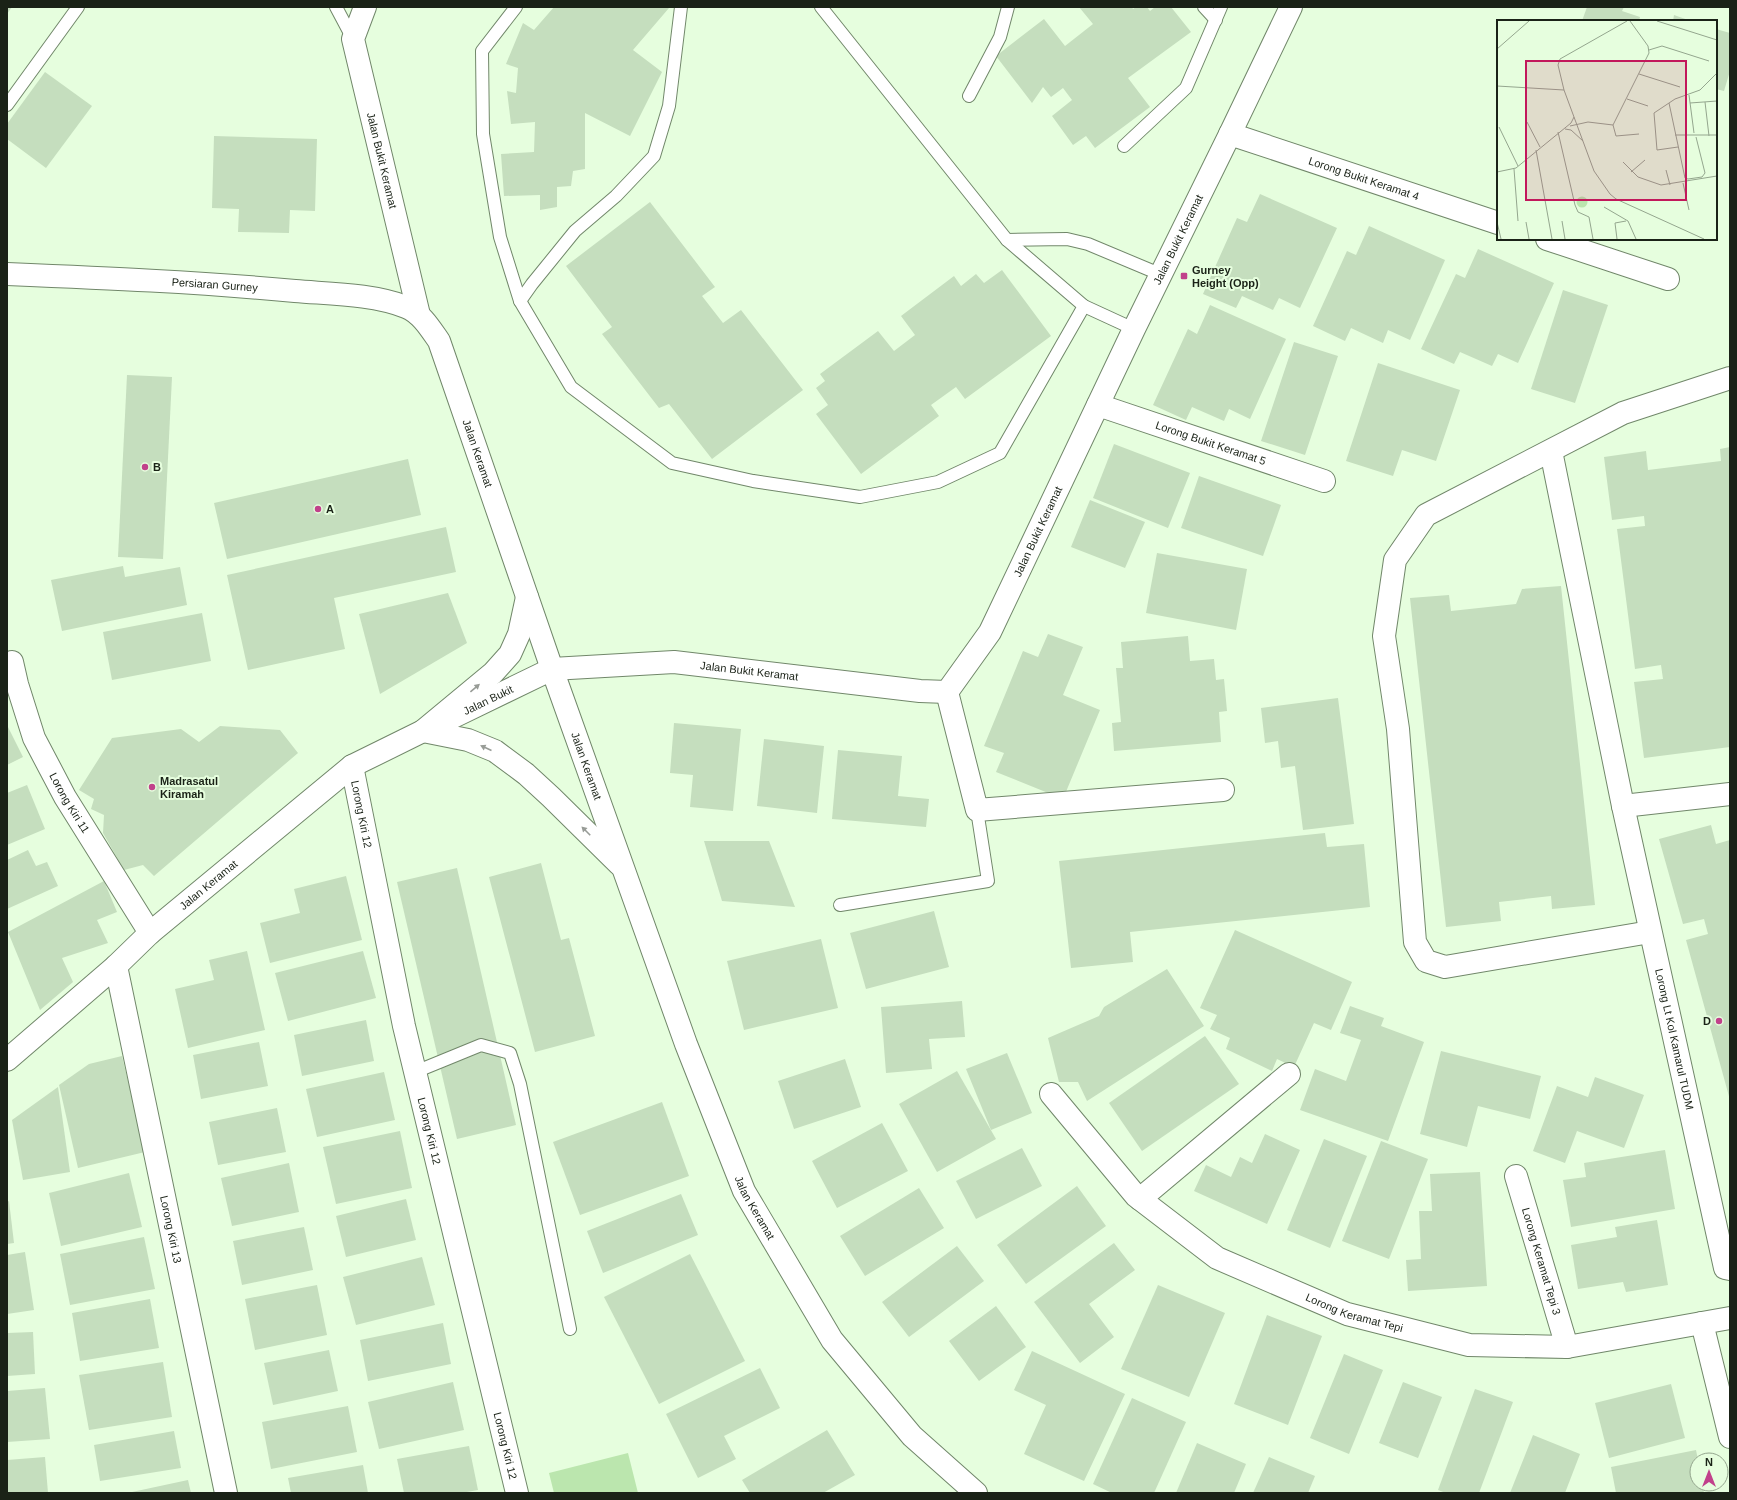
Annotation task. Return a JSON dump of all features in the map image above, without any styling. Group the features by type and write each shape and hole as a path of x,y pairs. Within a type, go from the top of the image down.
{"street":[{"path":"353,39 365,7"},
{"name":"Jalan Bukit Keramat","path":"552,669 674,662 920,691 947,692 990,632 1134,329 1162,275 1290,7"},
{"name":"Jalan Bukit Keramat","path":"353,39 419,315"},
{"name":"Lorong Bukit Keramat 4","path":"1230,134 1497,223"},
{"path":"1549,240 1668,279"},
{"name":"Persiaran Gurney","path":"7,274 275,289 357,296 392,302 407,307 419,315"},
{"name":"Jalan Keramat","path":"419,315 439,341 552,669 686,1044 744,1191 832,1340 912,1436 976,1493"},
{"path":"1650,932 1445,967 1426,961 1415,942 1398,729 1384,636 1395,560 1426,515 1623,413 1730,378"},
{"name":"Lorong Bukit Keramat 5","path":"1098,405 1324,481"},
{"name":"Lorong Lt Kol Kamarul TUDM","path":"1551,451 1650,932 1725,1268 1730,1269"},
{"name":"Jalan Keramat","path":"7,1060 116,966 150,933 352,766 423,731 493,673 510,654 519,634 527,596"},
{"name":"Lorong Kiri 11","path":"12,662 17,684 34,738 66,797 150,933"},
{"name":"Jalan Bukit","path":"423,731 552,669"},
{"path":"947,692 977,810 1223,790"},
{"name":"Jalan Keramat","path":"423,731 468,740 495,751 526,774 623,868"},
{"name":"Lorong Kiri 12","path":"352,766 404,1026 517,1493"},
{"path":"1623,806 1730,794"},
{"name":"Lorong Kiri 13","path":"116,966 226,1493"},
{"path":"1140,1199 1289,1074"},
{"name":"Lorong Keramat Tepi","path":"1051,1094 1140,1199 1217,1258 1347,1314 1469,1345 1567,1347 1730,1318"},
{"name":"Lorong Keramat Tepi 3","path":"1516,1176 1567,1347"},
{"path":"1702,1323 1730,1437"}],"lane":[{"path":"7,105 78,7"},
{"path":"336,7 353,39"},
{"path":"516,7 482,51 483,134 500,236 520,301 571,387 672,463 753,481 860,497 938,482 1000,453 1084,306"},
{"path":"520,301 574,231 616,196 654,156 670,106 681,7"},
{"path":"821,7 1007,240 1084,306 1134,329"},
{"path":"969,96 1000,37 1008,7"},
{"path":"1204,7 1216,20"},
{"path":"1124,146 1186,88 1221,7"},
{"path":"1007,240 1067,239 1088,244 1162,275"},
{"path":"840,905 988,881 977,810"},
{"path":"416,1072 481,1045 510,1053 520,1084 570,1328"}],"green space":[{"path":"628,1453 638,1493 554,1493 549,1473"}],"building":[{"path":"7,7 12,7 7,14"},
{"path":"554,7 669,8 633,50 662,72 630,136 585,113 585,169 573,171 571,186 557,187 557,207 540,210 540,195 504,196 501,154 534,152 535,122 511,124 507,91 516,93 518,68 506,64 523,23 534,30"},
{"path":"1079,7 1132,7 1133,9 1136,7 1147,7 1150,11 1155,7 1171,7 1191,32 1128,78 1150,107 1095,148 1086,136 1073,145 1052,116 1072,100 1063,88 1051,97 1043,87 1032,103 996,56 1044,19 1065,46 1093,24"},
{"path":"1587,7 1624,7 1622,11 1640,17 1639,20 1582,20"},
{"path":"1674,15 1688,20 1673,20"},
{"path":"1717,29 1730,33 1730,71 1724,91 1717,89"},
{"path":"45,72 92,106 46,168 7,139 7,124"},
{"path":"214,136 317,139 315,211 290,210 289,233 238,232 239,209 212,208"},
{"path":"1260,194 1337,228 1300,308 1279,298 1273,310 1242,296 1236,308 1203,294 1237,218 1247,222"},
{"path":"650,202 715,287 702,296 723,323 741,310 803,390 712,459 669,404 659,408 602,334 612,327 566,266"},
{"path":"1369,226 1445,260 1410,340 1388,330 1383,343 1351,328 1345,341 1313,326 1347,251 1356,255"},
{"path":"1478,249 1554,283 1518,363 1498,354 1492,366 1460,352 1454,364 1421,349 1456,274 1465,278"},
{"path":"1002,270 1051,336 965,399 956,387 931,405 939,416 861,474 816,414 828,405 816,388 825,381 820,374 878,331 894,351 915,335 901,316 954,276 961,286 976,274 984,283"},
{"path":"1563,290 1608,305 1575,403 1531,389"},
{"path":"1210,305 1286,339 1250,419 1229,409 1224,421 1192,407 1186,420 1153,405 1188,329 1197,334"},
{"path":"1294,342 1338,356 1305,455 1261,441"},
{"path":"1378,363 1460,390 1436,461 1402,450 1393,476 1346,461"},
{"name":"B","path":"127,375 172,377 163,559 118,557"},
{"path":"1114,444 1190,473 1168,528 1093,498"},
{"path":"1730,447 1730,747 1644,758 1634,682 1663,679 1661,665 1635,669 1617,529 1645,526 1644,516 1612,520 1604,457 1646,451 1648,470 1721,461 1720,449"},
{"name":"A","path":"408,459 421,515 227,559 214,503"},
{"path":"1199,476 1281,505 1263,556 1181,528"},
{"path":"1090,500 1145,522 1125,568 1071,547"},
{"path":"446,527 456,572 334,598 345,649 248,670 227,575"},
{"path":"1157,553 1247,569 1236,630 1146,613"},
{"path":"123,566 125,577 180,567 187,605 62,631 51,580"},
{"path":"1561,586 1595,905 1552,909 1551,896 1499,902 1501,921 1446,927 1410,598 1449,595 1451,611 1516,604 1522,589"},
{"path":"448,593 467,643 380,694 359,614"},
{"path":"202,613 211,661 112,680 103,632"},
{"path":"1048,634 1083,647 1063,695 1100,710 1063,799 996,772 1004,753 984,746 1023,651 1038,657"},
{"path":"1188,636 1190,661 1214,659 1216,680 1224,679 1227,711 1219,712 1221,742 1114,751 1112,723 1121,722 1116,668 1123,668 1121,642"},
{"path":"1338,698 1354,824 1303,830 1295,766 1281,768 1278,741 1265,743 1261,708"},
{"path":"674,723 741,729 733,811 690,807 693,775 670,773"},
{"path":"7,725 23,757 7,765"},
{"path":"220,726 280,730 298,753 154,876 143,865 124,870 103,833 104,815 91,809 94,799 79,790 112,738 181,729 199,742"},
{"path":"764,739 824,746 817,813 757,806"},
{"path":"838,750 902,756 898,796 929,799 926,827 832,819"},
{"path":"27,785 45,829 7,845 7,793"},
{"name":"D","path":"1711,825 1716,844 1730,840 1730,1100 1686,940 1708,934 1704,919 1683,924 1659,839"},
{"path":"1325,833 1327,847 1364,844 1370,907 1130,932 1133,962 1071,968 1059,861"},
{"path":"704,841 769,841 795,907 722,901"},
{"path":"28,850 36,866 47,862 58,886 7,909 7,860"},
{"path":"541,863 561,940 569,938 595,1036 535,1052 489,877"},
{"path":"457,868 516,1125 457,1139 397,882"},
{"path":"346,876 362,940 270,963 260,923 300,913 294,889"},
{"path":"104,881 117,912 97,920 108,943 62,958 73,982 40,1010 8,932"},
{"path":"934,911 949,967 866,989 850,933"},
{"path":"1235,930 1352,982 1331,1030 1314,1023 1294,1067 1277,1059 1272,1071 1226,1049 1230,1038 1210,1029 1217,1015 1200,1008"},
{"path":"821,939 838,1008 744,1030 727,961"},
{"path":"247,951 265,1030 188,1048 175,989 214,980 209,960"},
{"path":"363,951 376,998 288,1021 275,973"},
{"path":"1167,969 1204,1026 1087,1101 1078,1082 1059,1082 1048,1038 1099,1016 1104,1007"},
{"path":"962,1001 965,1037 929,1039 932,1069 886,1073 881,1007"},
{"path":"1350,1006 1384,1018 1381,1026 1424,1042 1388,1141 1300,1110 1315,1069 1346,1081 1361,1040 1340,1033"},
{"path":"366,1020 374,1061 302,1076 294,1035"},
{"path":"1205,1036 1239,1084 1142,1151 1109,1103"},
{"path":"259,1042 268,1086 201,1099 193,1055"},
{"path":"1441,1051 1541,1076 1530,1119 1478,1106 1467,1147 1420,1134"},
{"path":"1007,1053 1032,1113 991,1130 966,1069"},
{"path":"122,1056 145,1152 78,1168 59,1085 89,1064"},
{"path":"845,1059 861,1107 794,1129 778,1081"},
{"path":"957,1071 996,1139 937,1172 899,1104"},
{"path":"384,1072 395,1120 317,1137 306,1089"},
{"path":"1595,1077 1644,1095 1624,1148 1577,1131 1565,1163 1533,1151 1557,1086 1588,1097"},
{"path":"58,1087 70,1172 23,1180 12,1120"},
{"path":"662,1102 689,1176 580,1215 553,1142"},
{"path":"277,1108 286,1152 218,1165 209,1122"},
{"path":"882,1123 908,1171 837,1208 812,1161"},
{"path":"400,1131 412,1188 336,1204 323,1147"},
{"path":"1265,1134 1300,1150 1267,1224 1194,1191 1206,1165 1231,1177 1240,1157 1252,1163"},
{"path":"1324,1139 1367,1156 1330,1248 1287,1230"},
{"path":"1381,1141 1428,1159 1389,1259 1342,1241"},
{"path":"1022,1148 1042,1186 976,1219 956,1181"},
{"path":"1665,1150 1675,1209 1571,1227 1563,1180 1586,1177 1584,1163"},
{"path":"289,1163 299,1212 232,1226 221,1178"},
{"path":"1480,1172 1487,1286 1408,1291 1406,1260 1421,1259 1419,1211 1432,1211 1430,1174"},
{"path":"129,1173 142,1227 61,1246 49,1193"},
{"path":"1077,1186 1106,1226 1026,1284 997,1245"},
{"path":"919,1188 944,1228 865,1276 840,1236"},
{"path":"681,1194 698,1235 603,1273 587,1231"},
{"path":"406,1199 416,1240 346,1257 336,1216"},
{"path":"9,1201 14,1243 7,1244 7,1202"},
{"path":"1657,1220 1668,1285 1626,1292 1623,1282 1578,1289 1571,1245 1617,1237 1615,1227"},
{"path":"304,1227 313,1270 242,1285 233,1241"},
{"path":"144,1237 155,1289 70,1305 60,1254"},
{"path":"1114,1243 1135,1270 1089,1304 1114,1337 1080,1363 1034,1302"},
{"path":"957,1246 984,1281 909,1337 882,1302"},
{"path":"25,1252 34,1310 7,1314 7,1255"},
{"path":"690,1254 745,1361 659,1404 604,1297"},
{"path":"422,1257 435,1305 356,1325 343,1277"},
{"path":"317,1285 327,1335 255,1350 245,1299"},
{"path":"1158,1285 1225,1313 1189,1397 1121,1369"},
{"path":"150,1299 159,1348 80,1361 72,1313"},
{"path":"996,1306 1026,1347 979,1381 949,1341"},
{"path":"1267,1315 1322,1336 1288,1425 1234,1404"},
{"path":"443,1323 451,1364 368,1381 360,1340"},
{"path":"33,1332 35,1374 7,1376 7,1333"},
{"path":"329,1350 338,1391 273,1405 264,1363"},
{"path":"1032,1351 1125,1394 1084,1481 1024,1454 1046,1405 1014,1390"},
{"path":"1344,1354 1383,1370 1349,1454 1310,1438"},
{"path":"163,1362 172,1417 89,1430 79,1375"},
{"path":"760,1368 780,1408 724,1436 736,1459 698,1478 666,1414"},
{"path":"453,1382 464,1430 379,1449 368,1402"},
{"path":"1403,1382 1442,1397 1418,1458 1379,1443"},
{"path":"1671,1384 1685,1438 1609,1458 1595,1403"},
{"path":"45,1388 50,1439 7,1442 7,1391"},
{"path":"1475,1389 1513,1402 1479,1493 1446,1493 1438,1490"},
{"path":"1132,1398 1186,1422 1154,1493 1112,1493 1093,1484"},
{"path":"348,1406 357,1452 271,1469 262,1422"},
{"path":"827,1430 855,1475 823,1493 750,1493 742,1480"},
{"path":"174,1431 181,1468 100,1481 94,1445"},
{"path":"1533,1435 1580,1454 1565,1493 1510,1493"},
{"path":"1197,1443 1246,1464 1234,1493 1176,1493"},
{"path":"469,1446 478,1490 461,1493 404,1493 397,1459"},
{"path":"1696,1450 1696,1452 1689,1452 1689,1492 1704,1493 1616,1493 1611,1467"},
{"path":"45,1457 48,1493 7,1493 7,1460"},
{"path":"1269,1457 1315,1476 1308,1493 1253,1493"},
{"path":"363,1465 368,1493 291,1493 288,1478"},
{"path":"188,1480 191,1493 132,1493 132,1492"}],"place":[{"name":"Gurney Height (Opp)","path":"1184,276"},
{"name":"B","path":"145,467"},
{"name":"A","path":"318,509"},
{"name":"Madrasatul Kiramah","path":"152,787"},
{"name":"D","path":"1719,1021"}]}
